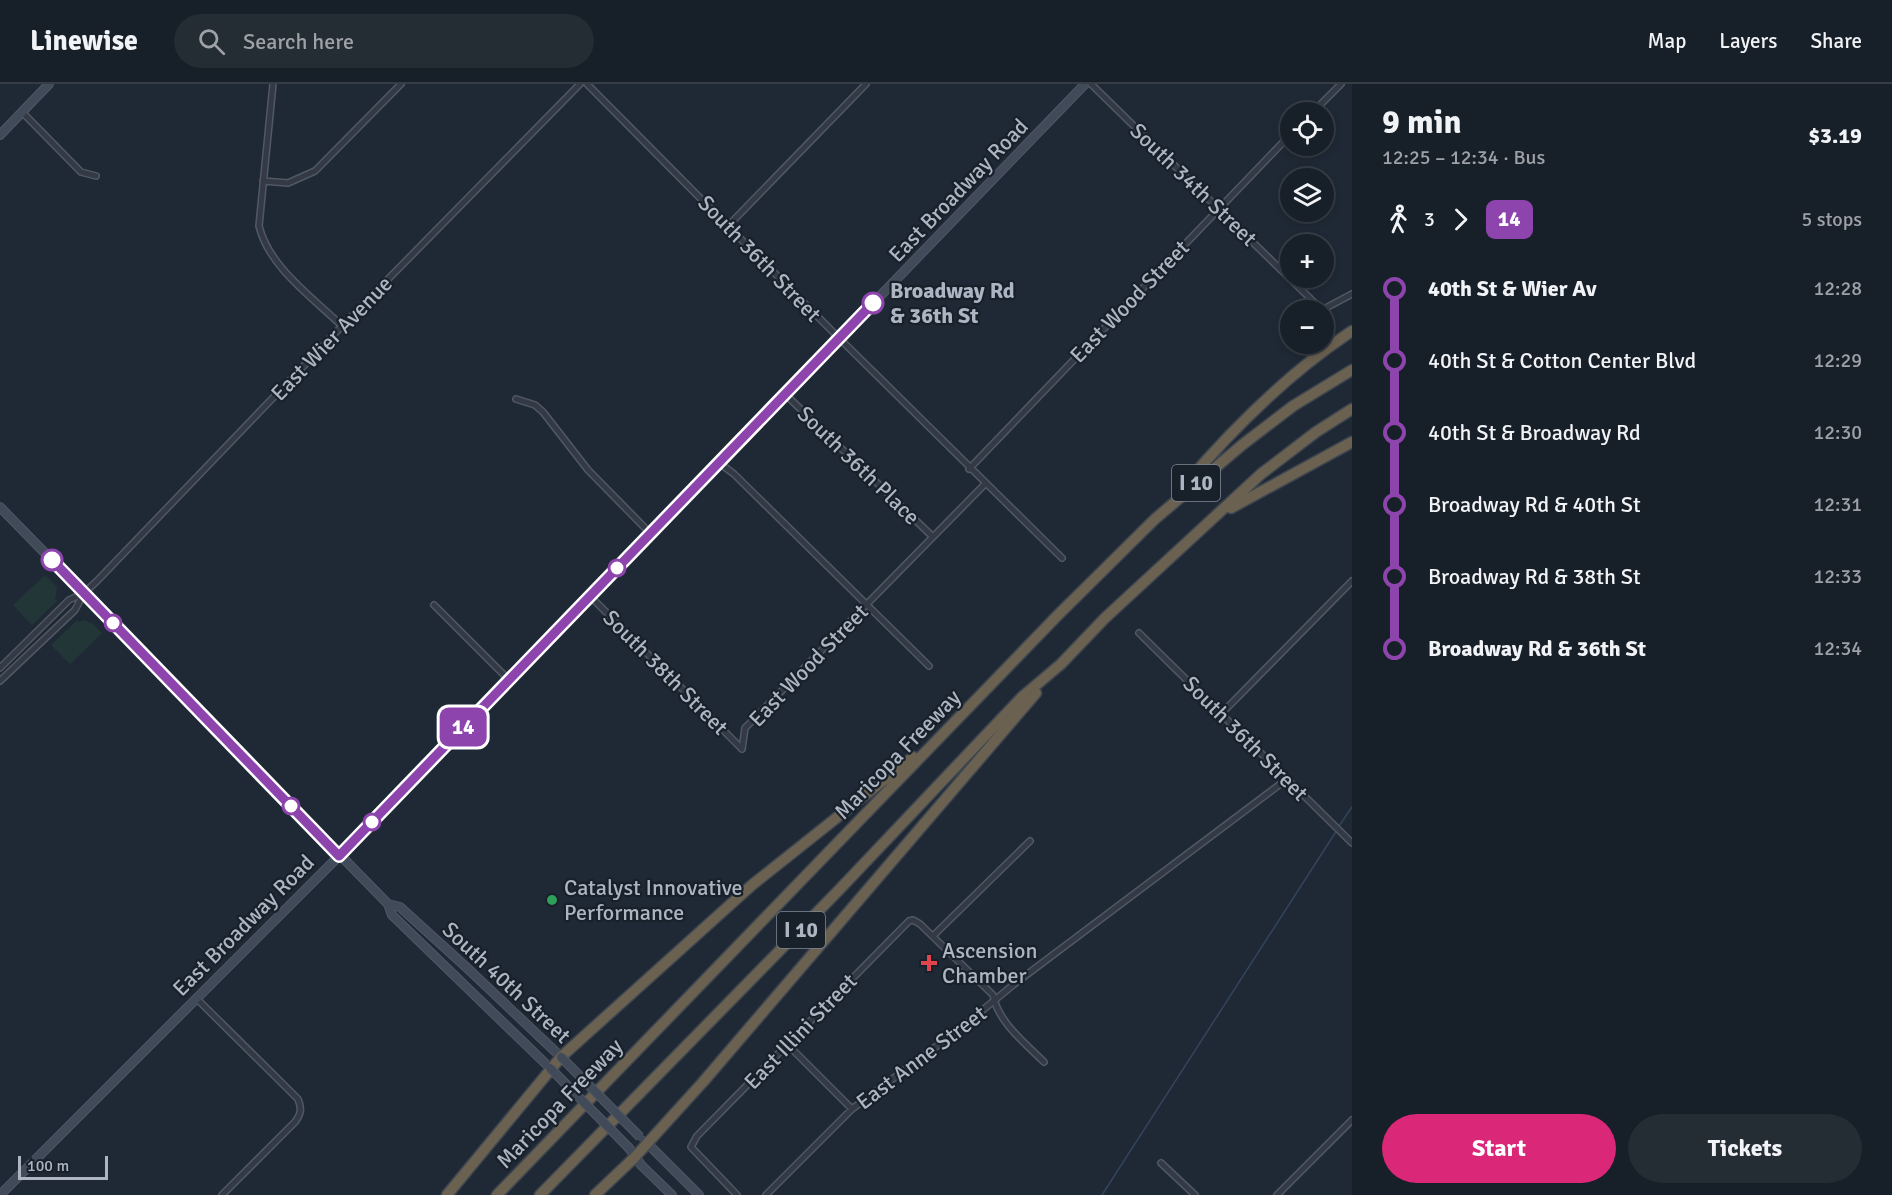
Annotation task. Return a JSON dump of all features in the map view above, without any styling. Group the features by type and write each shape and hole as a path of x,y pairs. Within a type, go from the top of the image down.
{"highway":[{"path":"1160,515 1243,420 1304,366 1352,331"},
{"name":"Maricopa Freeway","path":"497,1195 1057,616 1160,515 1242,445 1293,406 1352,370"},
{"name":"I 10","path":"540,1195 830,900 1022,697 1261,474 1316,432 1352,409"},
{"path":"1217,516 1352,442"},
{"path":"595,1195 631,1153 713,1070 1060,664"},
{"path":"447,1195 561,1057 752,885 946,731"}],"main road":[{"path":"0,135 49,84"},
{"name":"East Broadway Road","path":"0,1195 339,856 1085,84"},
{"name":"South 40th Street","path":"0,507 388,904 392,915 550,1068 672,1195"},
{"name":"South 40th Street","path":"388,904 400,907 466,967 561,1057 699,1195"}],"street":[{"path":"273,84 259,226 262,240 277,262 342,326"},
{"path":"263,181 288,183 315,171 401,84"},
{"name":"East Wier Avenue","path":"84,593 580,84"},
{"name":"South 36th Street","path":"587,84 969,469 1062,558"},
{"path":"729,226 866,84"},
{"name":"South 34th Street","path":"1091,84 1312,300"},
{"path":"1323,102 1341,84"},
{"path":"22,112 81,172 96,176"},
{"name":"East Wood Street","path":"969,469 1280,145"},
{"path":"1334,304 1352,294"},
{"name":"South 36th Place","path":"785,394 933,537"},
{"path":"516,399 535,405 543,412 588,470 650,533"},
{"path":"718,462 734,474 929,666"},
{"name":"East Wood Street","path":"742,749 745,728 985,484"},
{"path":"1221,714 1352,582"},
{"path":"0,668 69,600 84,593"},
{"path":"0,681 75,610 84,593"},
{"name":"South 38th Street","path":"590,596 742,749"},
{"path":"434,605 509,680"},
{"name":"South 36th Street","path":"1139,633 1352,843"},
{"name":"East Anne Street","path":"766,1195 852,1108 1287,779"},
{"path":"1030,841 933,936 993,995 994,1002 1008,1025 1044,1062"},
{"name":"East Illini Street","path":"737,1195 691,1147 697,1136 906,923 913,920 933,936"},
{"path":"196,998 298,1099 302,1107 300,1116 295,1122 222,1195"},
{"path":"787,1044 852,1108"},
{"path":"1277,1195 1352,1120"},
{"path":"1161,1163 1195,1195"}],"green space":[{"path":"45,575 57,587 55,599 57,601 32,625 13,605"},
{"path":"77,620 91,622 102,633 70,664 51,645"}],"waterway":[{"path":"1339,826 1352,807"},
{"path":"1102,1195 1337,830"}],"bus line":[{"name":"14","path":"52,560 339,856 873,303"}],"place":[{"name":"Broadway Rd & 36th St","path":"873,303"},
{"name":"Catalyst Innovative Performance","path":"552,900"},
{"name":"Ascension Chamber","path":"929,963"}]}
